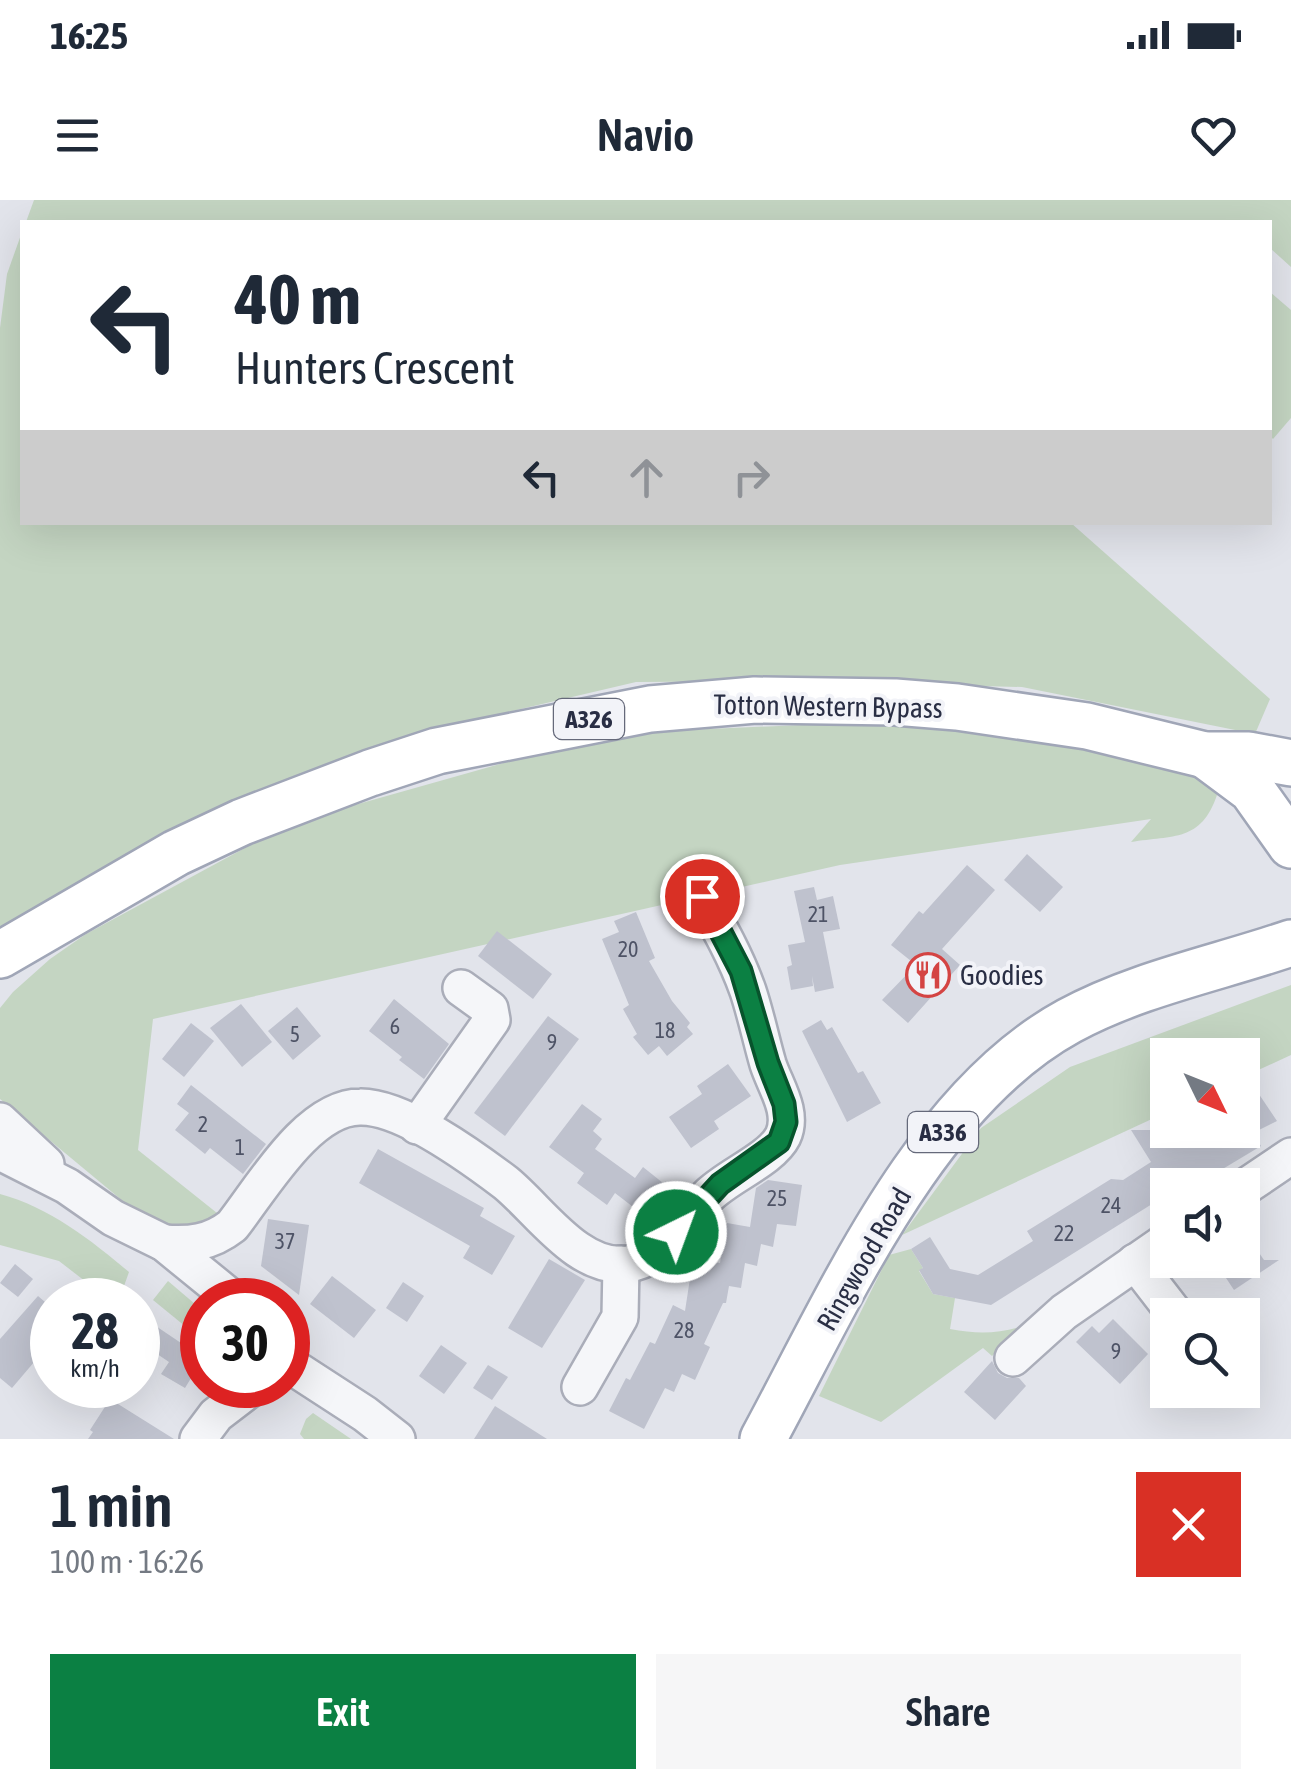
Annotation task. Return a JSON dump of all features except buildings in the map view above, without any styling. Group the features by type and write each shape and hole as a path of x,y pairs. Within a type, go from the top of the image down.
{"main road":[{"name":"Totton Western Bypass","path":"5,955 56,920 176,853 242,822 370,773 436,751 532,729 650,709 755,700 941,706 1071,723 1205,755 1249,755 1291,763"},
{"name":"Totton Western Bypass","path":"1205,755 1252,790 1291,844"},
{"name":"Ringwood Road","path":"1246,958 1291,924"},
{"name":"Ringwood Road","path":"763,1439 909,1180 976,1093 1050,1034 1085,1013 1291,943"}],"street":[{"path":"230,1278 225,1250 232,1226 298,1142 326,1116 354,1107 375,1108 417,1126 506,1183 585,1254 620,1264 642,1261 655,1254 709,1194 774,1148 786,1129 784,1104 747,988 702,896"},
{"path":"417,1126 492,1020 490,1008 460,988"},
{"path":"0,1120 68,1186 112,1218 164,1243 208,1278"},
{"path":"0,1152 68,1186"},
{"path":"1260,1177 1291,1156"},
{"path":"112,1218 140,1248 180,1279"},
{"path":"164,1243 198,1244 232,1226"},
{"path":"1013,1358 1064,1312 1150,1252"},
{"path":"1135,1262 1163,1298"},
{"path":"580,1387 620,1316 620,1264"},
{"path":"310,1359 397,1439"},
{"path":"310,1383 366,1414"}],"green space":[{"path":"34,200 1291,200 1291,267 1272,250 1272,220 27,220"},
{"path":"20,238 20,525 1073,525 1270,699 1255,734 1022,687 796,681 636,682 491,716 193,821 0,934 0,328 7,274"},
{"path":"1272,294 1291,310 1291,418 1273,439"},
{"path":"938,719 1162,761 1200,778 1217,795 1203,821 1184,834 1131,842 1151,819 840,865 153,1019 138,1150 217,1213 197,1227 162,1227 130,1207 0,1099 0,1008 13,992 86,934 291,823 585,740 686,730"},
{"path":"1291,985 1291,1055 1260,1069 1260,1038 1150,1038 1150,1120 902,1235 981,1128 1070,1067"},
{"path":"0,1194 52,1216 129,1272 127,1278 81,1278 59,1261 0,1245"},
{"path":"911,1249 933,1294 955,1298 950,1329 987,1332 1023,1326 992,1356 983,1348 881,1422 819,1396 889,1255"},
{"path":"168,1281 180,1291 180,1322 160,1306 160,1291"},
{"path":"313,1413 351,1439 304,1439 300,1434"}],"place":[{"name":"Goodies","path":"928,975"}],"route":[{"path":"676,1232 720,1184 779,1142 786,1129 784,1104 741,971 702,896"}]}
